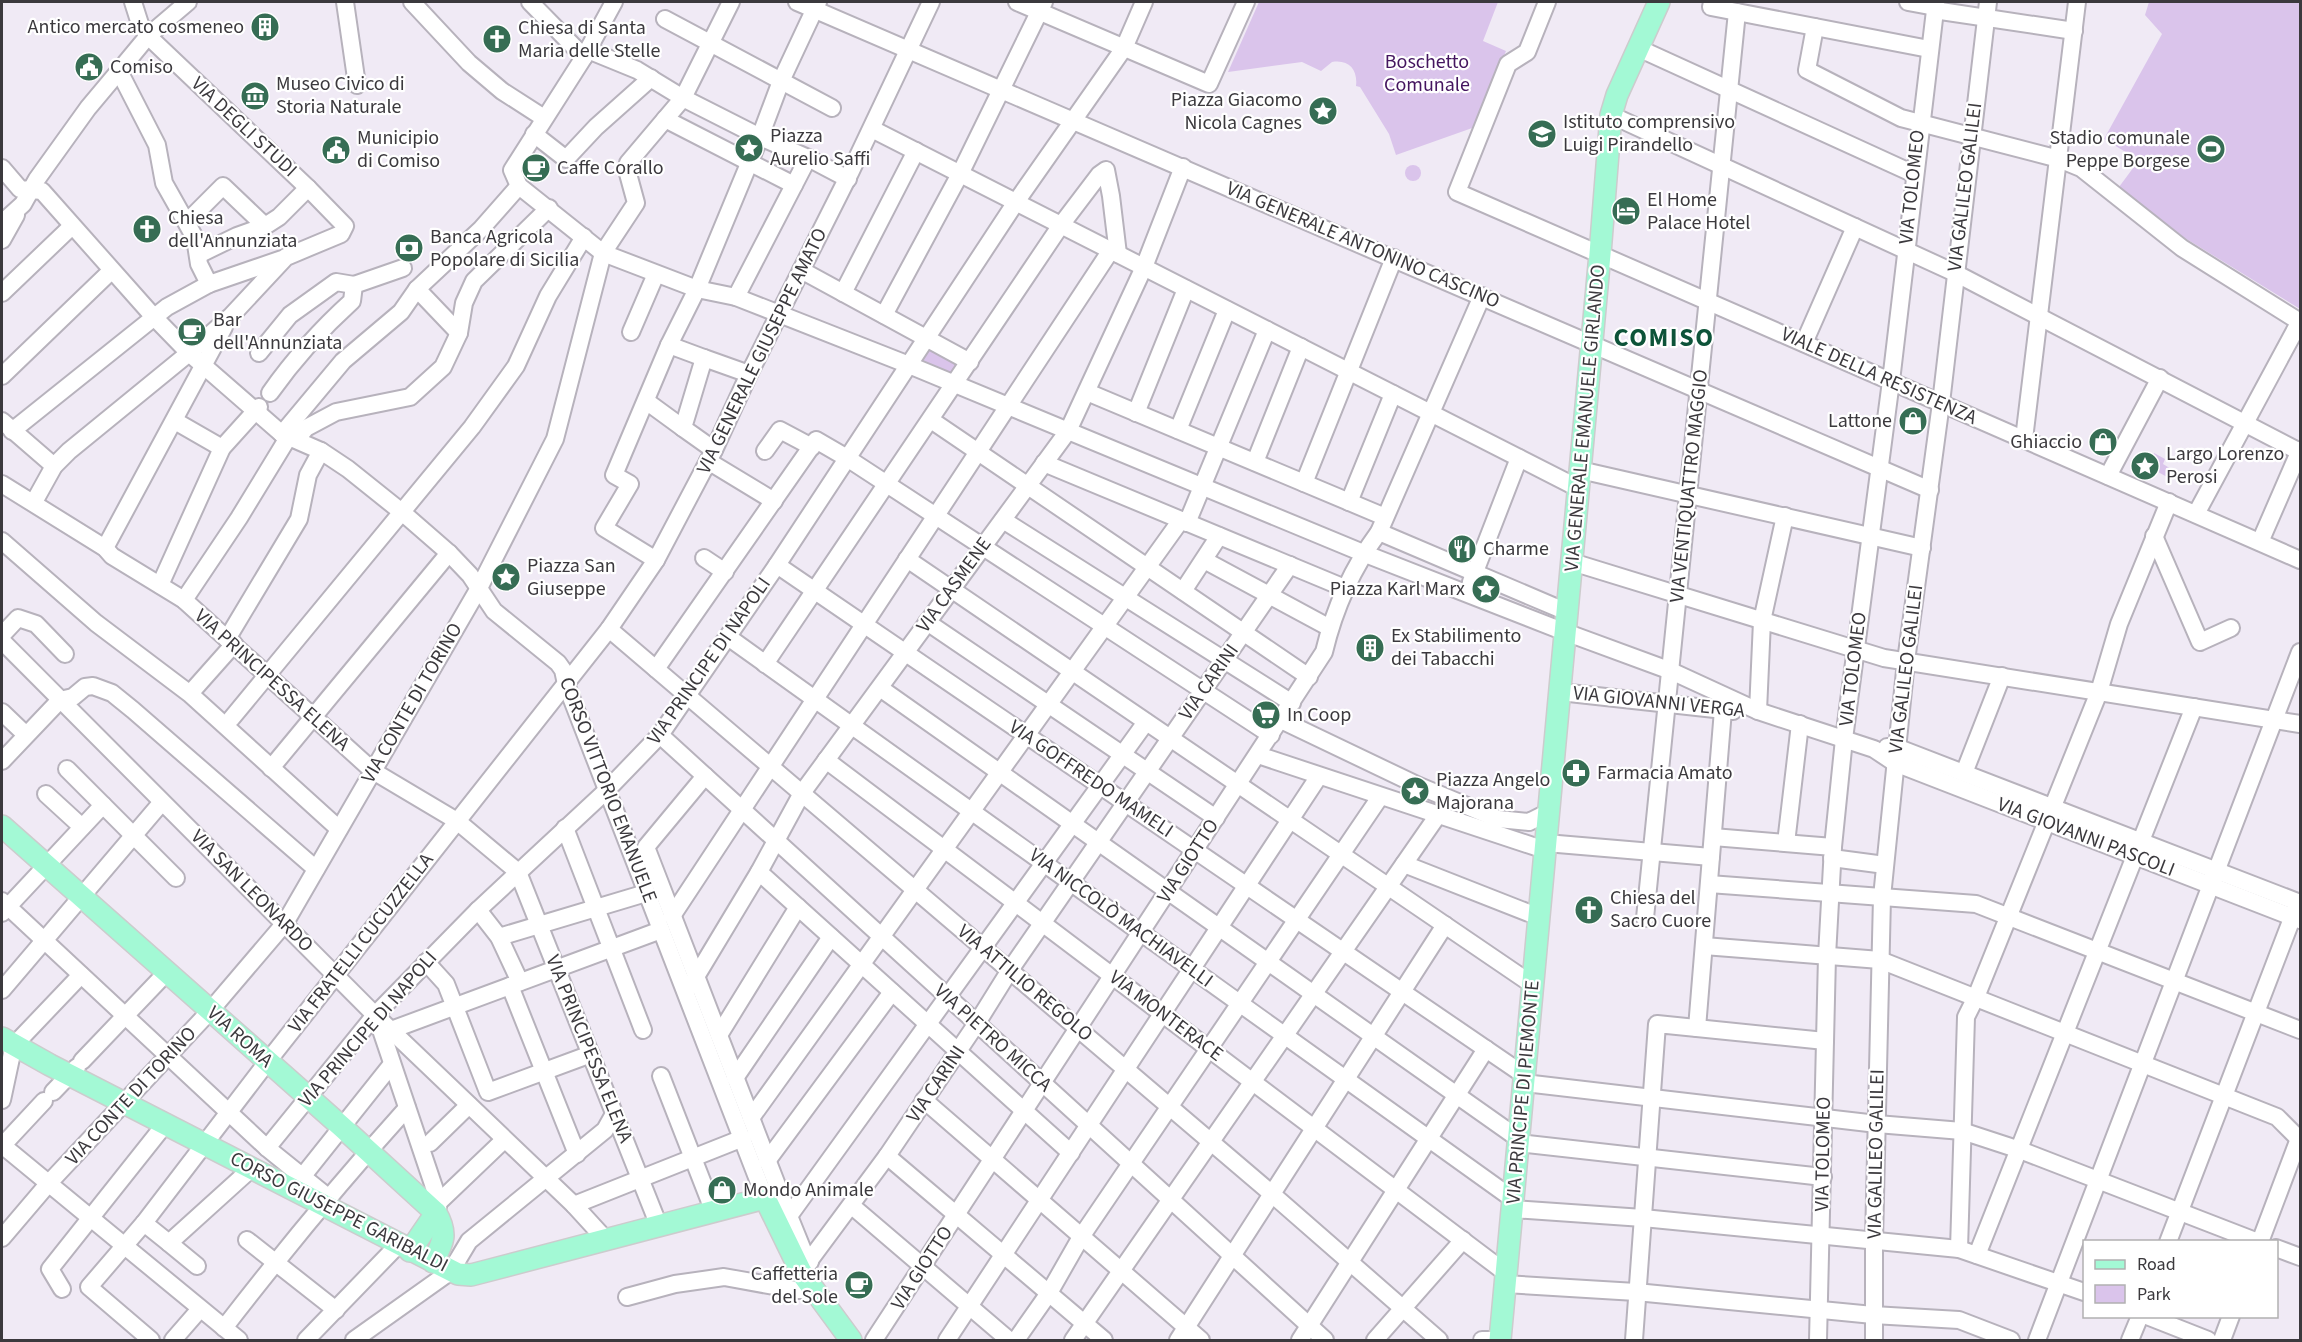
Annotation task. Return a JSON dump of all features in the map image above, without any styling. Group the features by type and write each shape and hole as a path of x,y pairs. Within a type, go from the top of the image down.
{"main road":[{"name":"VIA GENERALE EMANUELE GIRLANDO","path":"1546,846 1611,115 1617,95 1659,2"},
{"name":"VIA ROMA","path":"2,826 368,1151 437,1208"},
{"name":"VIA PRINCIPE DI PIEMONTE","path":"1500,1341 1546,846"},
{"name":"CORSO GIUSEPPE GARIBALDI","path":"12,1040 77,1067 124,1103 252,1168 326,1202 404,1248 458,1274 471,1275 765,1198"},
{"name":"CORSO VITTORIO EMANUELE","path":"765,1198 806,1267 815,1290 851,1341"},
{"path":"404,1248 437,1208"},
{"path":"437,1208 444,1242 442,1266"}],"street":[{"name":"VIA DEGLI STUDI","path":"133,2 140,24 148,36 312,191 345,226 341,234 286,257"},
{"path":"345,2 357,85"},
{"path":"412,2 469,63 502,91 544,118"},
{"path":"530,2 586,53 637,70 683,98 762,134 848,179"},
{"path":"613,2 586,53 512,170 516,180 603,253 697,289 736,297 909,365 1466,594 1566,622"},
{"name":"VIA CONTE DI TORINO","path":"2,1238 48,1184 210,1011 285,923 479,588 555,439 603,253 636,203 627,170 628,163 683,98 731,2"},
{"name":"VIA GENERALE ANTONINO CASCINO","path":"797,2 817,5 1002,90 1929,490"},
{"name":"VIA GENERALE GIUSEPPE AMATO","path":"566,684 609,629 656,560 711,456 749,374 848,179 931,2"},
{"path":"1017,2 1042,6 1124,48 1209,84 1246,2"},
{"name":"VIA PRINCIPE DI NAPOLI","path":"267,1148 375,1015 478,910 606,791 660,735 777,565 1016,202 1124,48 1144,2"},
{"name":"VIALE DELLA RESISTENZA","path":"1547,2 1527,52 1508,64 1457,192 2301,560"},
{"path":"1712,2 1711,7 1929,49"},
{"path":"1908,2 1935,6 1986,19 2074,31"},
{"name":"VIA GALILEO GALILEI","path":"1874,1341 1874,1241 1882,897 1906,661 1941,403 1988,2"},
{"path":"2024,439 2077,2"},
{"path":"2,240 27,197 88,108 148,36 180,4"},
{"path":"656,560 603,528 630,484 614,475 669,345 697,289 762,134 781,81 817,5"},
{"path":"884,315 960,174 1042,6"},
{"name":"VIA TOLOMEO","path":"1818,1341 1827,956 1833,853 1844,739 1935,6"},
{"name":"VIA VENTIQUATTRO MAGGIO","path":"1645,918 1737,12"},
{"path":"665,19 832,108"},
{"path":"1815,27 1807,70 1901,118 2059,159 2081,168 2182,248 2300,322 2196,514"},
{"path":"1638,48 1914,174"},
{"path":"119,71 157,145 164,183 195,238 199,264 209,284"},
{"path":"534,134 566,159 596,127 651,78"},
{"path":"1611,115 1955,273 2300,451 2260,542"},
{"path":"665,119 747,169 794,185"},
{"path":"872,129 1519,458 1579,479 1688,495 1922,548"},
{"path":"843,292 916,151"},
{"path":"736,297 808,158"},
{"name":"VIA CASMENE","path":"693,981 759,872 802,793 1068,431 1144,267 1183,167"},
{"name":"CORSO VITTORIO EMANUELE","path":"2,168 27,197 42,191 111,271 189,353 257,409 294,430 348,469 402,513 449,553 470,575 494,611 558,663 563,670 566,684 606,791 765,1198"},
{"path":"672,916 1007,407 1114,252 1111,196 1106,170 1099,174 1061,225 765,664"},
{"path":"184,600 294,430 343,361 401,312 417,289 481,229 516,180"},
{"path":"187,222 223,186 265,226"},
{"path":"198,255 237,236 265,226 312,191"},
{"path":"2,223 27,197"},
{"path":"294,430 336,412 410,396 443,367 459,333 464,303 474,281 549,208"},
{"path":"2,292 72,226"},
{"path":"1804,343 1855,227"},
{"path":"231,720 472,427 516,366 548,296 584,237"},
{"path":"54,466 7,426 153,316 209,284 286,257"},
{"path":"34,502 54,466 69,451 231,316 286,257"},
{"path":"1304,483 1394,258"},
{"path":"259,353 290,315 336,282 354,285 403,268"},
{"path":"801,270 970,362"},
{"path":"2,376 111,271"},
{"path":"631,332 656,274"},
{"path":"270,393 290,365 321,329 352,301 354,285"},
{"path":"417,289 459,333"},
{"path":"1136,413 1186,289"},
{"name":"VIA GIOTTO","path":"874,1341 1324,652 1330,628 1347,589 1364,553 1382,525 1482,296"},
{"path":"1178,430 1227,310"},
{"path":"105,548 231,316"},
{"path":"751,1118 1125,597 1184,521 1203,486 1267,330"},
{"path":"669,345 749,374"},
{"path":"1255,462 1300,347"},
{"path":"683,428 704,358"},
{"path":"2108,476 2160,378"},
{"path":"1087,392 1349,502 1382,525 1476,568 1566,622"},
{"path":"1349,502 1393,394"},
{"path":"646,401 683,428 711,456 774,501"},
{"path":"160,585 222,448 257,409"},
{"path":"931,420 1309,677"},
{"path":"175,421 222,448"},
{"path":"765,451 780,430 812,447"},
{"path":"656,669 816,440 1271,735"},
{"path":"194,690 230,642 299,519 308,475 321,451"},
{"path":"1466,594 1519,458"},
{"path":"1044,463 1347,589"},
{"name":"VIA PRINCIPESSA ELENA","path":"2,484 34,502 105,548 112,556 184,600 373,771 457,821 518,872 659,1227"},
{"path":"1959,1249 1966,1017 2099,692 2120,624 2169,502"},
{"path":"1758,711 1762,621 1785,516"},
{"path":"1003,520 1292,703"},
{"path":"1183,591 1219,536"},
{"path":"2154,536 2200,642 2231,628"},
{"path":"2,541 96,623 190,694 339,829"},
{"path":"272,768 449,553"},
{"path":"704,558 725,572"},
{"path":"906,560 1533,985"},
{"path":"1204,560 1330,628"},
{"path":"1572,562 1884,658 2301,724"},
{"name":"VIA GOFFREDO MAMELI","path":"777,565 1486,1049 1524,1079"},
{"name":"VIA CARINI","path":"806,1267 887,1156 1042,923 1290,565"},
{"path":"2,635 18,618 36,624 65,654"},
{"path":"927,622 1216,818"},
{"name":"VIA GIOVANNI PASCOLI","path":"1566,622 1758,711 1896,755 1964,773 2050,815"},
{"name":"VIA ATTILIO REGOLO","path":"609,629 1272,1194 1439,1341"},
{"name":"VIA NICCOLÒ MACHIAVELLI","path":"728,637 1346,1079 1513,1204"},
{"name":"VIA SAN LEONARDO","path":"2,641 285,923 375,1015 386,1032 469,1105 544,1179 574,1205 606,1240"},
{"path":"2037,1341 2301,652"},
{"path":"1964,773 2002,676"},
{"name":"VIA FRATELLI CUCUZZELLA","path":"151,1341 89,1287 144,1223 268,1061 566,684"},
{"path":"3,757 60,700 73,697 85,687 93,686 112,693 316,869"},
{"path":"1706,687 1706,708"},
{"path":"880,688 1374,1036 1518,1141 1822,1177"},
{"name":"VIA GIOVANNI VERGA","path":"1560,692 1668,705 1758,711"},
{"path":"1977,1255 2194,707"},
{"path":"1697,1028 1723,710"},
{"path":"2,712 25,734"},
{"path":"1281,720 1419,786 1498,819 1529,822 1549,812"},
{"path":"789,1216 1146,722"},
{"path":"1786,843 1800,724"},
{"name":"VIA PIETRO MICCA","path":"660,735 1325,1341"},
{"path":"1258,755 1316,780 1377,801 1435,819 1546,846 1711,857"},
{"name":"VIA GIOVANNI PASCOLI","path":"1896,755 2214,878 2298,908"},
{"name":"VIA MONTERACE","path":"826,760 1463,1240 1506,1279"},
{"path":"67,769 176,878"},
{"path":"705,776 646,847 693,981 719,1035 804,1253 806,1267"},
{"path":"947,1341 1316,780"},
{"path":"46,794 82,827"},
{"path":"1016,1341 1081,1237 1377,801"},
{"path":"2,990 162,802"},
{"path":"103,805 4,907 45,940 267,1148 302,1177 326,1202"},
{"path":"1073,1341 1435,819"},
{"path":"565,828 643,1030"},
{"path":"1713,837 1786,843 1885,865"},
{"path":"1404,864 1539,917"},
{"path":"759,872 1071,1153"},
{"path":"1709,884 1976,904 2301,1030"},
{"path":"499,937 646,893"},
{"path":"719,1035 798,907"},
{"path":"2169,1240 2255,1012 2298,908"},
{"path":"478,910 499,937 544,1071 577,1154"},
{"path":"1182,1334 1445,925"},
{"path":"504,1140 437,1208 392,1064 386,1032 661,930"},
{"path":"735,1078 831,937"},
{"path":"1704,946 1880,960 2277,1117 2300,1139 2260,1240"},
{"path":"426,962 446,984 488,1092 591,1054"},
{"path":"167,972 2,1145 239,1341"},
{"path":"2,1100 12,1040 81,975"},
{"path":"767,1161 892,992"},
{"path":"1634,1341 1657,1024 1825,1041"},
{"path":"1300,1341 1486,1049"},
{"path":"302,1177 392,1064"},
{"path":"661,1076 714,1212"},
{"path":"1524,1079 1823,1118 1962,1131 2020,1149 2254,1240"},
{"path":"924,1100 1120,1271 1182,1334 1201,1341"},
{"path":"430,1143 469,1105"},
{"path":"224,1328 368,1151 407,1108"},
{"path":"354,1341 469,1241 605,1130 614,1113"},
{"path":"62,1288 50,1269 166,1124"},
{"path":"574,1205 743,1138"},
{"path":"887,1156 1104,1341"},
{"path":"169,1244 252,1168"},
{"path":"1513,1204 1959,1249 2083,1291"},
{"path":"852,1206 1009,1341"},
{"path":"144,1223 197,1266"},
{"path":"247,1240 336,1310"},
{"path":"1375,1341 1463,1240"},
{"path":"306,1341 336,1310 404,1248"},
{"path":"2278,1248 2301,1257"},
{"path":"627,1297 675,1284 724,1277 796,1290 815,1290"},
{"path":"1506,1279 1873,1315 1959,1320 2011,1341"},
{"path":"173,1341 200,1309"},
{"path":"2130,1341 2140,1318"},
{"path":"2150,1318 2208,1341"},
{"path":"2222,1341 2231,1318"},
{"path":"1482,1341 1495,1341"}],"green space":[{"name":"Boschetto Comunale","path":"1259,2 1498,2 1483,41 1506,51 1475,127 1396,155 1389,134 1360,87 1356,86 1354,71 1348,64 1332,62 1321,71 1302,62 1228,72"},
{"name":"Stadio comunale Peppe Borgese","path":"2149,2 2300,2 2300,309 2185,238 2119,187 2139,160 2104,139 2162,34 2145,15"},
{"path":"1410,165 1416,165 1421,173 1419,179 1410,181 1405,176 1405,170"},
{"path":"930,346 961,364 952,377 919,363"},
{"path":"2154,453 2165,459 2163,464 2173,470 2169,478 2158,472 2160,467 2149,461"}],"place":[{"name":"Antico mercato cosmeneo","path":"265,27"},
{"name":"Chiesa di Santa Maria delle Stelle","path":"497,39"},
{"name":"Comiso","path":"89,67"},
{"name":"Museo Civico di Storia Naturale","path":"255,96"},
{"name":"Piazza Giacomo Nicola Cagnes","path":"1323,111"},
{"name":"Istituto comprensivo Luigi Pirandello","path":"1542,134"},
{"name":"Piazza Aurelio Saffi","path":"749,148"},
{"name":"Stadio comunale Peppe Borgese","path":"2211,149"},
{"name":"Municipio di Comiso","path":"336,150"},
{"name":"Caffe Corallo","path":"536,168"},
{"name":"El Home Palace Hotel","path":"1626,211"},
{"name":"Chiesa dell'Annunziata","path":"147,229"},
{"name":"Banca Agricola Popolare di Sicilia","path":"409,248"},
{"name":"Bar dell'Annunziata","path":"192,332"},
{"name":"Lattone","path":"1913,421"},
{"name":"Ghiaccio","path":"2103,442"},
{"name":"Largo Lorenzo Perosi","path":"2145,466"},
{"name":"Charme","path":"1462,549"},
{"name":"Piazza San Giuseppe","path":"506,577"},
{"name":"Piazza Karl Marx","path":"1486,589"},
{"name":"Ex Stabilimento dei Tabacchi","path":"1370,648"},
{"name":"In Coop","path":"1266,715"},
{"name":"Farmacia Amato","path":"1576,773"},
{"name":"Piazza Angelo Majorana","path":"1415,791"},
{"name":"Chiesa del Sacro Cuore","path":"1589,910"},
{"name":"Mondo Animale","path":"722,1190"},
{"name":"Caffetteria del Sole","path":"859,1285"}],"district":[{"name":"COMISO","path":"1664,337"}]}
